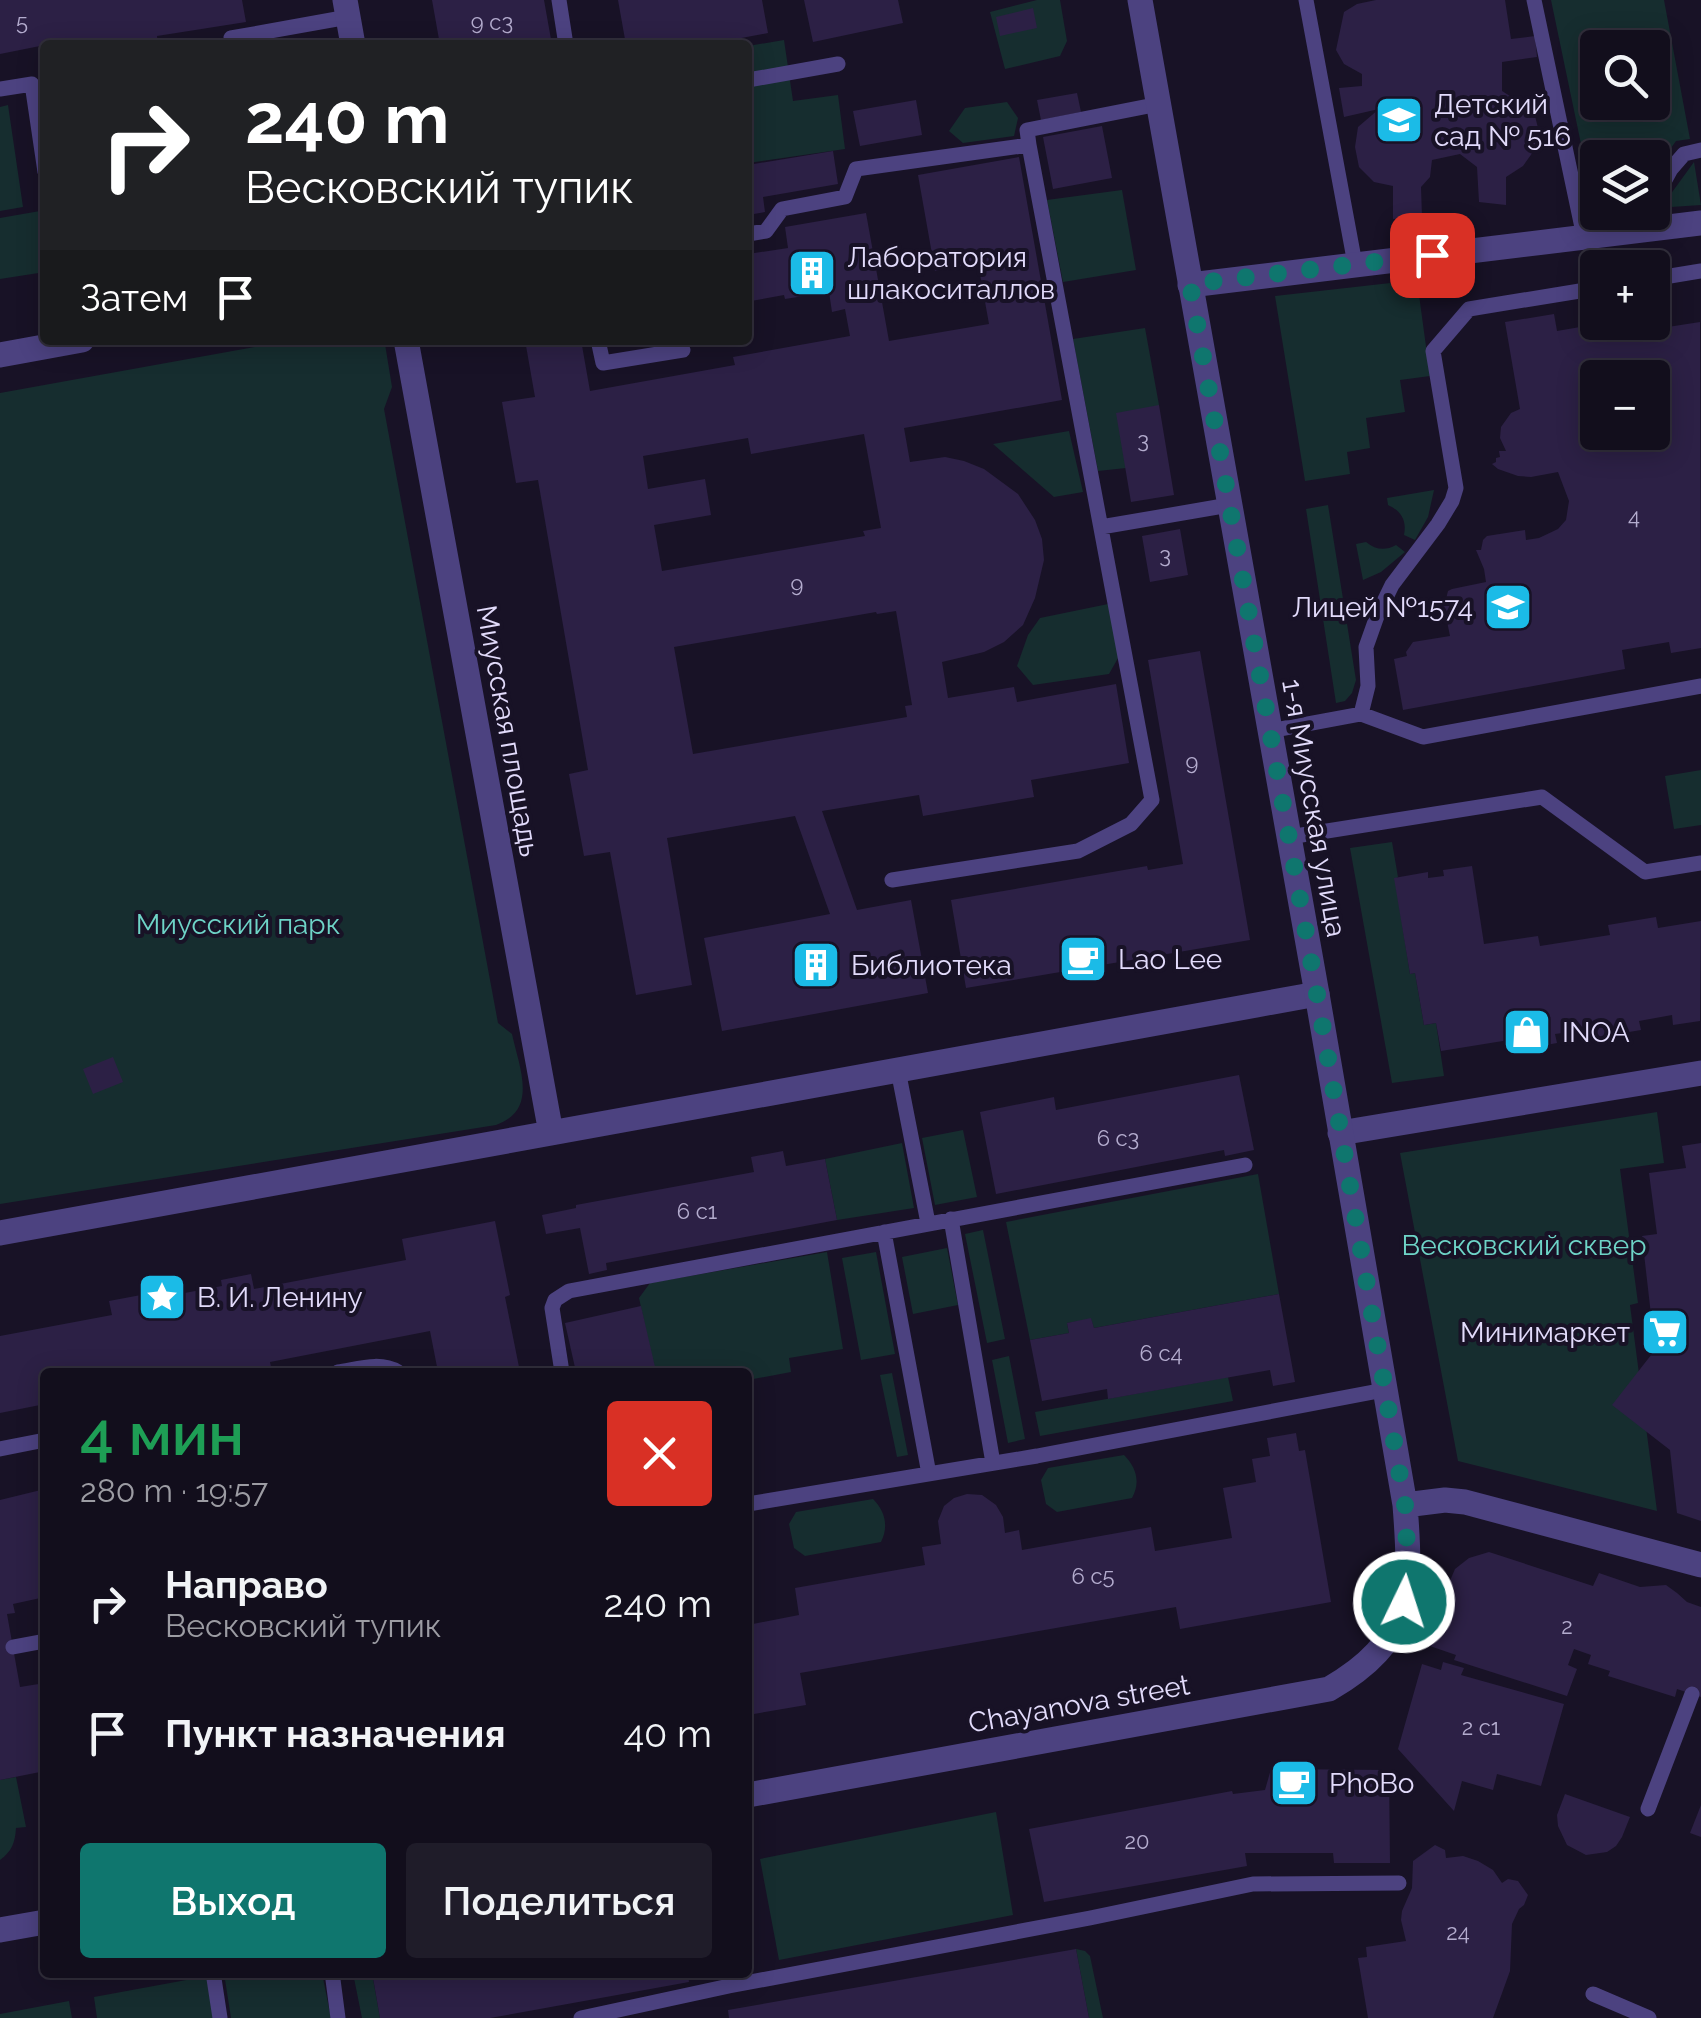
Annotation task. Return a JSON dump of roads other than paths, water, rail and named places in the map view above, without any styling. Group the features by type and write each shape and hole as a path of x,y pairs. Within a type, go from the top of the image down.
{"street":[{"name":"1-я Миусская улица","path":"1140,0 1405,1505 1408,1569 1396,1626"},
{"path":"346,8 352,40"},
{"path":"1670,223 1701,224"},
{"path":"1190,284 1584,237 1612,230"},
{"path":"0,356 54,345"},
{"name":"Миусская площадь","path":"407,345 551,1133"},
{"path":"0,1233 1317,994"},
{"path":"1340,1133 1701,1073"},
{"path":"1405,1505 1465,1502 1701,1565"},
{"name":"Chayanova street","path":"752,1793 1330,1689 1356,1674 1378,1653 1396,1626"},
{"path":"0,1930 40,1923"}],"lane":[{"path":"558,0 565,40"},
{"path":"1306,0 1355,264"},
{"path":"1534,0 1584,237"},
{"path":"231,40 346,8"},
{"path":"752,79 838,64"},
{"path":"0,89 32,84 40,138"},
{"path":"892,880 1078,851 1131,824 1152,800 1027,130 1158,104"},
{"path":"752,233 766,231 782,209 846,197 856,169 1029,145"},
{"path":"1670,171 1684,154 1701,150"},
{"path":"1670,276 1701,271"},
{"path":"1361,714 1368,686 1366,647 1377,616 1392,585 1438,524 1456,488 1433,351 1470,309 1580,291"},
{"path":"599,345 603,364 684,350"},
{"path":"1101,527 1230,505"},
{"path":"1270,731 1361,714 1423,736 1701,686"},
{"path":"1288,837 1542,798 1645,872 1701,863"},
{"path":"898,1070 928,1224"},
{"path":"561,1368 551,1317 555,1300 561,1294 1245,1165"},
{"path":"951,1219 993,1462"},
{"path":"884,1232 929,1474"},
{"path":"365,1368 391,1368"},
{"path":"752,1503 1384,1390"},
{"path":"0,1449 40,1441"},
{"path":"14,1647 40,1642"},
{"path":"1648,1809 1692,1694"},
{"path":"752,1975 1073,1921 1252,1884 1400,1882"},
{"path":"214,1978 220,2018"},
{"path":"333,1978 338,2018"},
{"path":"581,2018 677,1998 728,1979"},
{"path":"1593,1994 1649,2018"},
{"path":"677,1998 680,2018"}],"place":[{"name":"Детский сад № 516","path":"1399,120"},
{"name":"Лаборатория шлакоситаллов","path":"812,273"},
{"name":"Лицей №1574","path":"1508,607"},
{"name":"Lao Lee","path":"1083,959"},
{"name":"Библиотека","path":"816,965"},
{"name":"INOA","path":"1527,1032"},
{"name":"В. И. Ленину","path":"162,1297"},
{"name":"Минимаркет","path":"1665,1332"},
{"name":"PhoBo","path":"1294,1783"}],"park label":[{"name":"Миусский парк","path":"238,924"},
{"name":"Весковский сквер","path":"1524,1245"}]}
